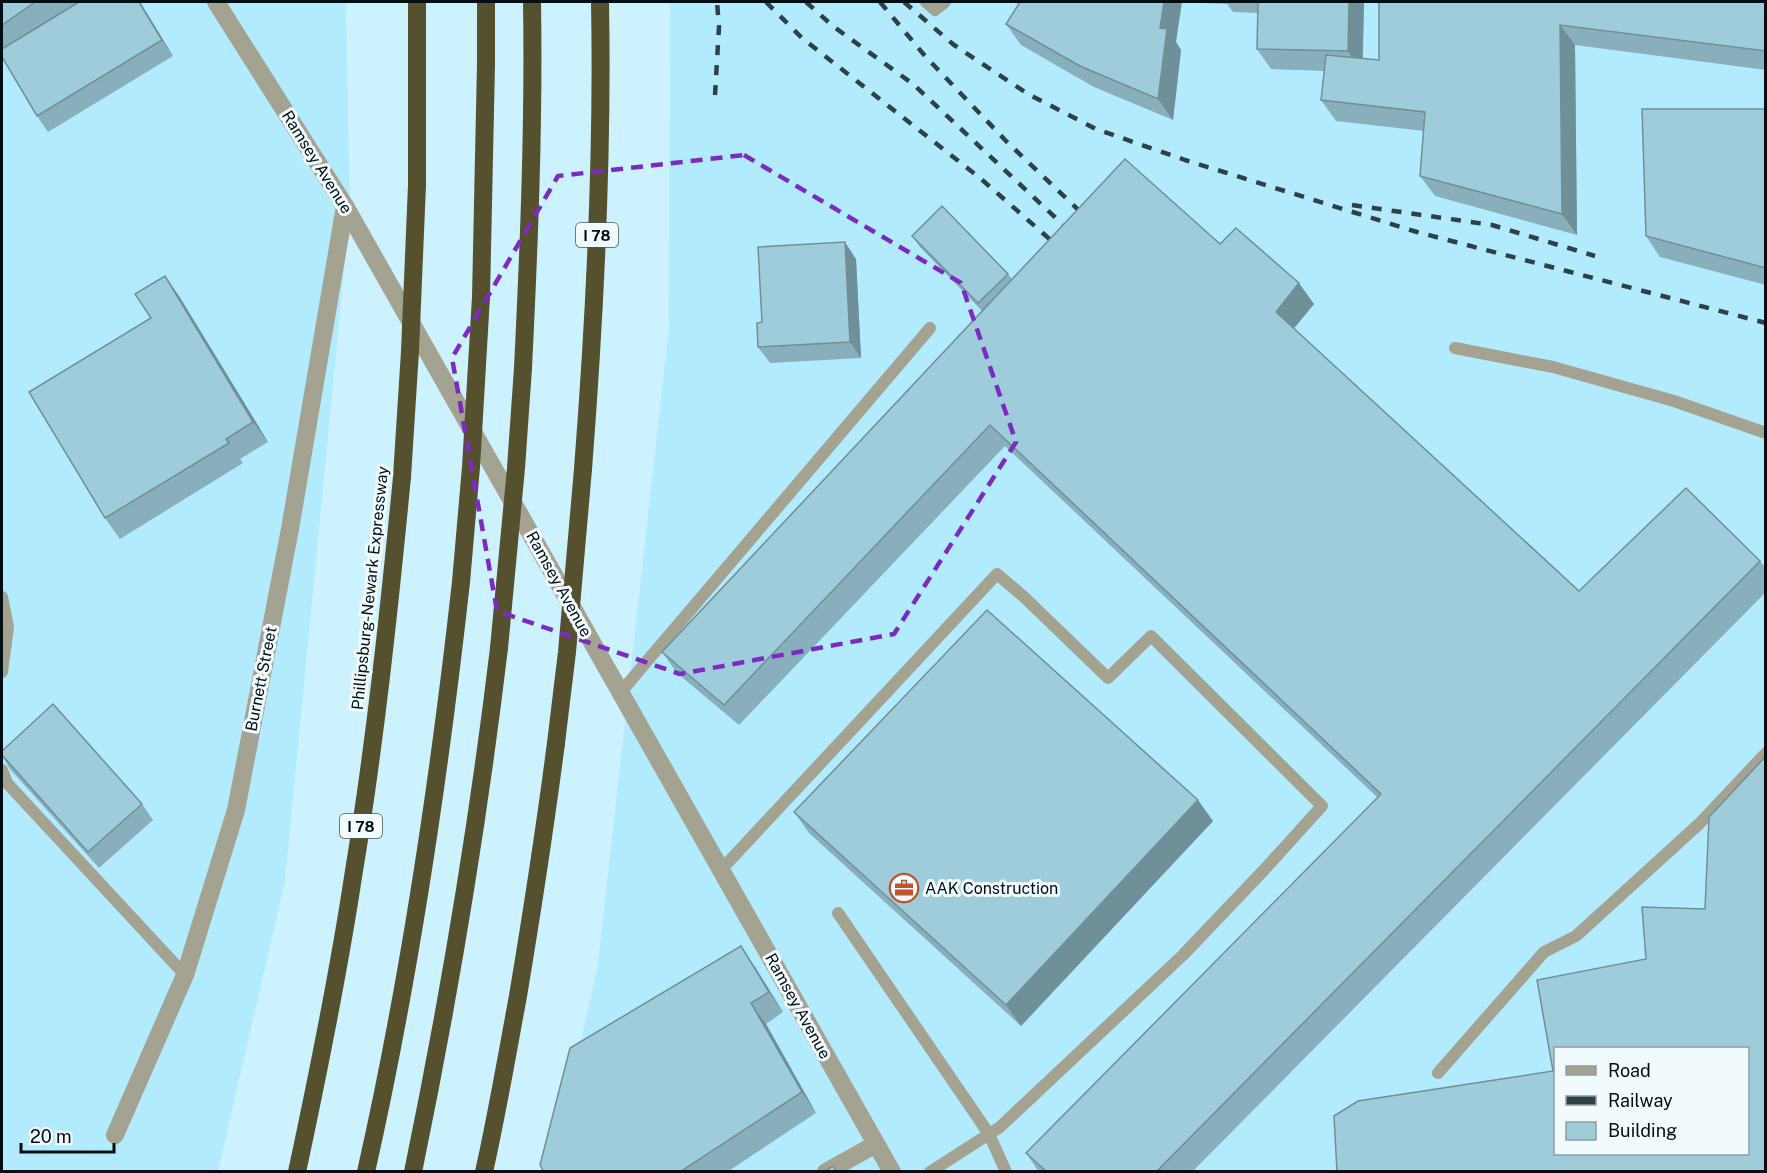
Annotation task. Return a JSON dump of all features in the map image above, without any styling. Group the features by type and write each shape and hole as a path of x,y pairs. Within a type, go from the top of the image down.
{"highway":[{"name":"Phillipsburg-Newark Expressway","path":"297,1172 332,1001 353,877 386,635 402,477 411,340 417,185 417,2"},
{"path":"366,1172 401,1003 420,891 446,714 461,582 482,297 486,2"},
{"path":"413,1172 433,1075 468,874 487,750 499,648 523,368 530,221 532,2"},
{"name":"I 78","path":"484,1172 523,964 546,821 567,652 591,365 599,135 600,2"}],"street":[{"name":"Ramsey Avenue","path":"216,2 345,206 892,1172"},
{"name":"Burnett Street","path":"115,1135 185,975 236,810 290,529 345,206"},
{"path":"826,1172 876,1144"}],"lane":[{"path":"926,2 936,10 945,2"},
{"path":"620,693 930,328"},
{"path":"1455,348 1564,370 1674,401 1766,433"},
{"path":"721,870 997,574 1108,678 1151,636 1322,806 1183,955 1000,1127 930,1172"},
{"path":"2,597 8,627 2,672"},
{"path":"1438,1073 1544,952 1576,936 1699,824 1766,753"},
{"path":"2,770 7,783 185,975"},
{"path":"838,913 989,1134 1006,1172"}],"highlighted area":[{"path":"744,155 961,283 1016,442 894,634 680,674 497,611 452,358 558,176"}],"shaded area":[{"path":"2,2 346,2 350,209 285,881 218,1171 2,1172"},
{"path":"670,2 1765,2 1765,1171 552,1172 598,964 669,327"}],"building":[{"path":"2,2 35,2 2,25"},
{"path":"79,2 139,2 162,40 37,116 2,57 2,49"},
{"path":"1020,2 1164,2 1160,28 1167,29 1158,99 1080,66 1006,24"},
{"path":"1258,2 1349,2 1348,51 1257,49"},
{"path":"1379,2 1766,2 1766,51 1560,25 1562,214 1420,176 1425,112 1321,100 1326,55 1379,60"},
{"path":"1642,109 1766,109 1766,268 1646,236"},
{"path":"1125,159 1220,244 1236,228 1299,283 1276,312 1579,591 1686,488 1760,561 1156,1172 1047,1172 1026,1153 1381,794 990,425 724,705 662,652"},
{"path":"942,206 1008,274 978,303 912,236"},
{"path":"845,242 850,342 758,347 757,323 762,322 758,247"},
{"path":"165,276 253,422 226,439 229,443 105,518 29,392 151,318 135,294"},
{"path":"987,610 1198,800 1006,1005 794,812"},
{"path":"53,704 142,804 88,852 2,755 2,751"},
{"path":"1766,756 1766,1172 1337,1172 1334,1116 1358,1101 1553,1071 1537,980 1646,959 1642,907 1705,909 1709,817"},
{"path":"741,946 769,992 751,1003 802,1092 680,1172 544,1172 540,1165 570,1048"},
{"path":"833,1166 837,1172 824,1172"}],"railway":[{"path":"715,95 719,27 717,2"},
{"path":"766,2 802,38 980,178 1062,250"},
{"path":"806,2 834,27 913,84 1075,236"},
{"path":"880,2 925,56 1007,142 1089,220"},
{"path":"904,2 954,45 1028,94 1096,129 1185,160 1417,232 1766,323"},
{"path":"1352,205 1492,225 1595,256"}],"place":[{"name":"AAK Construction","path":"904,888"}]}
